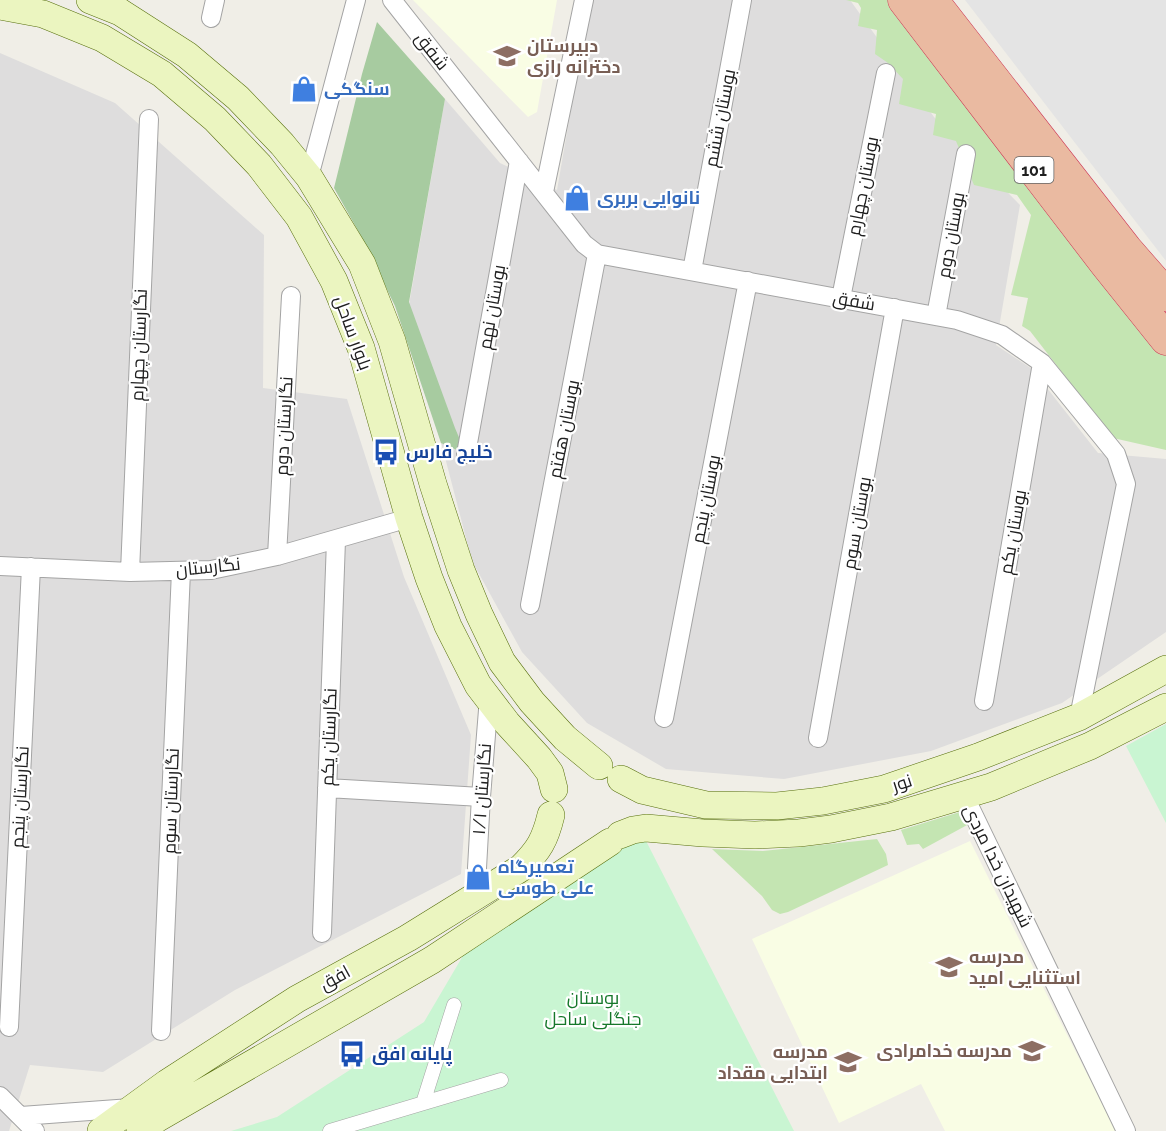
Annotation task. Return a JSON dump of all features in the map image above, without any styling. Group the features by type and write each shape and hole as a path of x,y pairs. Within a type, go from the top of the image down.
{"highway":[{"name":"101","path":"904,0 1166,339"},
{"name":"101","path":"932,0 1126,249 1166,295"}],"main road":[{"name":"بلوار ساحل","path":"90,0 120,12 187,55 238,98 282,144 309,177 362,264 392,341 433,484 461,570 502,662 532,702 565,738 610,772"},
{"name":"بلوار ساحل","path":"0,6 43,14 102,38 162,74 215,119 259,165 299,217 334,281 361,348 409,518 448,626 478,685 550,773 552,802"},
{"path":"299,217 309,177"},
{"name":"نور","path":"610,772 642,790 706,805 777,806 823,801 884,789 978,758 1079,717 1166,669"},
{"name":"نور","path":"615,839 633,830 646,828 755,835 799,833 891,817 991,787 1090,746 1166,708"},
{"path":"1079,717 1090,746"},
{"path":"585,765 610,772 629,790 632,802 627,826 615,839 598,846 587,847 575,844 556,828 552,802 562,778 572,770 585,765"},
{"name":"افق","path":"136,1119 167,1083 297,999 408,938 521,868 537,852 546,834 552,802"},
{"name":"افق","path":"101,1131 136,1119 158,1118 432,960 615,839"}],"street":[{"path":"309,177 356,0"},
{"name":"شفق","path":"392,0 585,243 597,254 957,320 1002,335 1042,363 1116,454 1126,484 1079,717"},
{"path":"544,192 584,0"},
{"name":"بوستان ششم","path":"692,271 742,0"},
{"name":"بوستان چهارم","path":"840,298 886,73"},
{"name":"نگارستان چهارم","path":"130,572 149,118"},
{"name":"بوستان دوم","path":"936,316 966,153"},
{"name":"بوستان نهم","path":"466,454 519,161"},
{"name":"بوستان هفتم","path":"530,605 597,254"},
{"name":"بوستان پنجم","path":"664,718 748,281"},
{"name":"نگارستان دوم","path":"277,556 291,296"},
{"name":"بوستان سوم","path":"818,738 895,308"},
{"name":"بوستان یکم","path":"984,700 1042,363"},
{"name":"نگارستان","path":"0,566 130,572 211,570 277,556 409,518"},
{"name":"نگارستان یکم","path":"322,933 336,540"},
{"name":"نگارستان پنجم","path":"9,1027 31,567"},
{"name":"نگارستان سوم","path":"161,1030 181,571"},
{"name":"نگارستان ۱/۱","path":"477,867 488,711"},
{"path":"327,788 481,797"},
{"name":"شهیدان خدا مردی","path":"964,795 1126,1131"},
{"path":"423,1103 454,1005"},
{"path":"330,1131 501,1080"},
{"path":"0,1096 35,1131"},
{"path":"21,1116 136,1119"}],"shaded area":[{"name":"دبیرستان دخترانه رازی","path":"413,0 557,0 537,112 528,117"},
{"path":"590,0 850,0 934,117 1020,205 996,345 1032,369 1098,453 1166,459 1166,632 1062,703 931,751 784,779 666,769 587,723 522,652 472,561 429,396 406,322 445,99 500,163 557,190"},
{"path":"965,0 1166,0 1166,261"},
{"path":"0,53 115,103 264,235 263,388 347,399 404,577 471,735 461,874 235,990 103,1072 30,1065 9,1131 0,1131"},
{"path":"970,841 1116,1131 945,1131 921,1084 839,1123 752,939"}],"green space":[{"path":"846,0 892,0 1166,352 1166,450 1113,438 1030,331 1022,326 1028,298 1011,295 1031,215 1017,195 974,185 956,141 933,135 936,114 899,104 903,79 888,63 875,54 877,30 858,26 861,8 858,3"},
{"path":"377,22 445,99 409,302 466,454 441,443 395,306 361,236 334,188"},
{"path":"1166,724 1166,823 1126,746"},
{"path":"963,811 969,824 923,849 919,844 907,845 901,830"},
{"name":"بوستان جنگلی ساحل","path":"643,835 794,1131 231,1131 277,1117 424,1022 474,937"},
{"path":"877,839 886,854 888,865 780,914 772,910 762,896 712,849 763,851"}],"place":[{"name":"دبیرستان دخترانه رازی","path":"507,56"},
{"name":"سنگکی","path":"304,89"},
{"name":"نانوایی بربری","path":"577,198"},
{"name":"خلیج فارس","path":"386,452"},
{"name":"تعمیرگاه علی طوسی","path":"478,877"},
{"name":"مدرسه استثنایی امید","path":"949,967"},
{"name":"مدرسه خدامرادی","path":"1032,1051"},
{"name":"پایانه افق","path":"352,1054"},
{"name":"مدرسه ابتدایی مقداد","path":"848,1062"}]}
